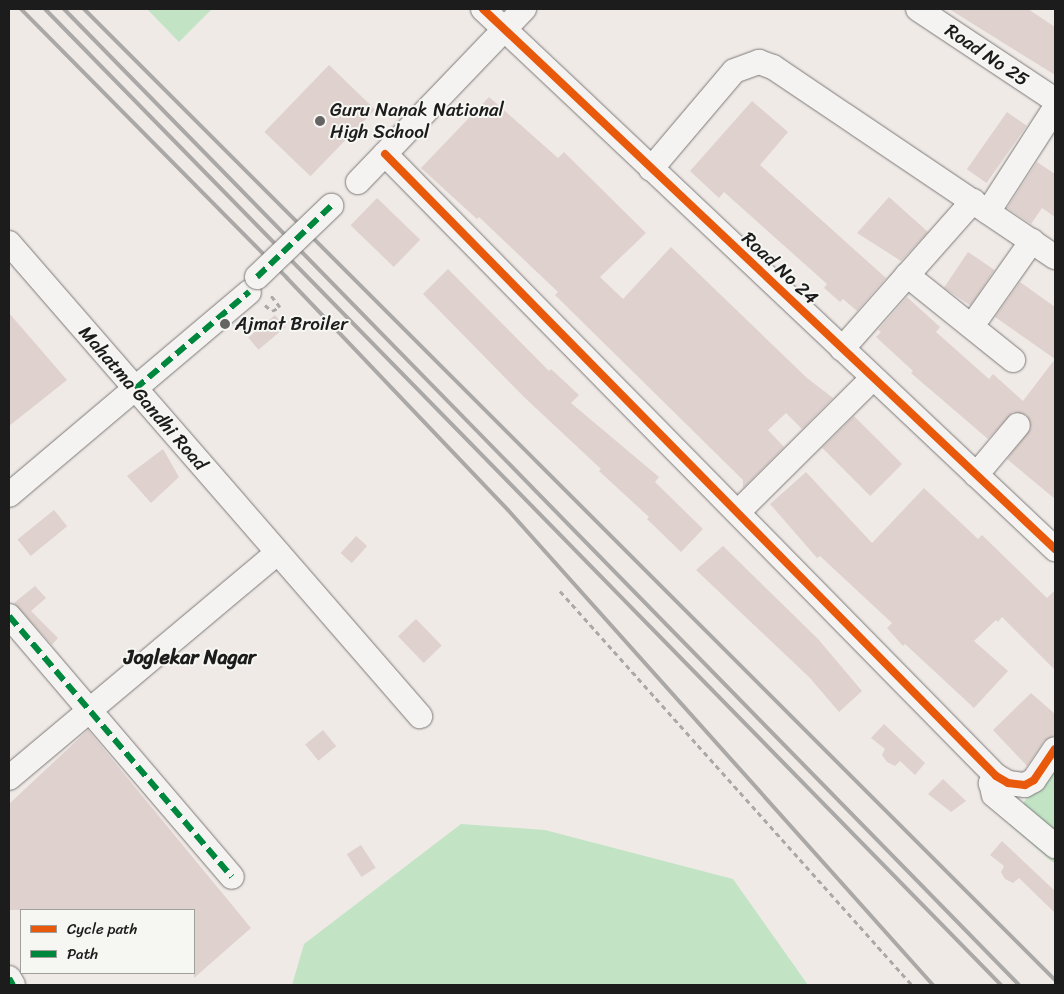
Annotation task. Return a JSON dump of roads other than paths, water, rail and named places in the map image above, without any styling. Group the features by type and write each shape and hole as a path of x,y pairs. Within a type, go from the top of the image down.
{"street":[{"name":"Road No 24","path":"483,9 503,30 1055,549"},
{"path":"358,182 524,9"},
{"name":"Road No 25","path":"918,9 1055,100"},
{"path":"651,169 734,71 759,62 773,67 1055,257"},
{"path":"842,349 907,275 981,206 1055,108"},
{"path":"385,154 996,776 1008,783 1025,785 1034,780 1055,749"},
{"path":"9,495 135,389 253,285 332,206"},
{"path":"979,316 1032,241"},
{"name":"Mahatma Gandhi Road","path":"9,244 420,716"},
{"path":"907,275 1013,360"},
{"path":"738,512 873,378"},
{"path":"976,475 1018,425"},
{"path":"9,778 277,553"},
{"path":"9,616 232,877"},
{"path":"996,776 991,783 994,795 1055,846"},
{"path":"9,978 13,985"}],"railway":[{"path":"21,9 287,278 508,510 933,985"},
{"path":"45,9 1001,985"},
{"path":"64,9 1019,985"},
{"path":"84,9 1055,980"}],"place":[{"name":"Guru Nanak National High School","path":"320,121"},
{"name":"Ajmat Broiler","path":"225,324"}],"district":[{"name":"Joglekar Nagar","path":"190,657"}]}
